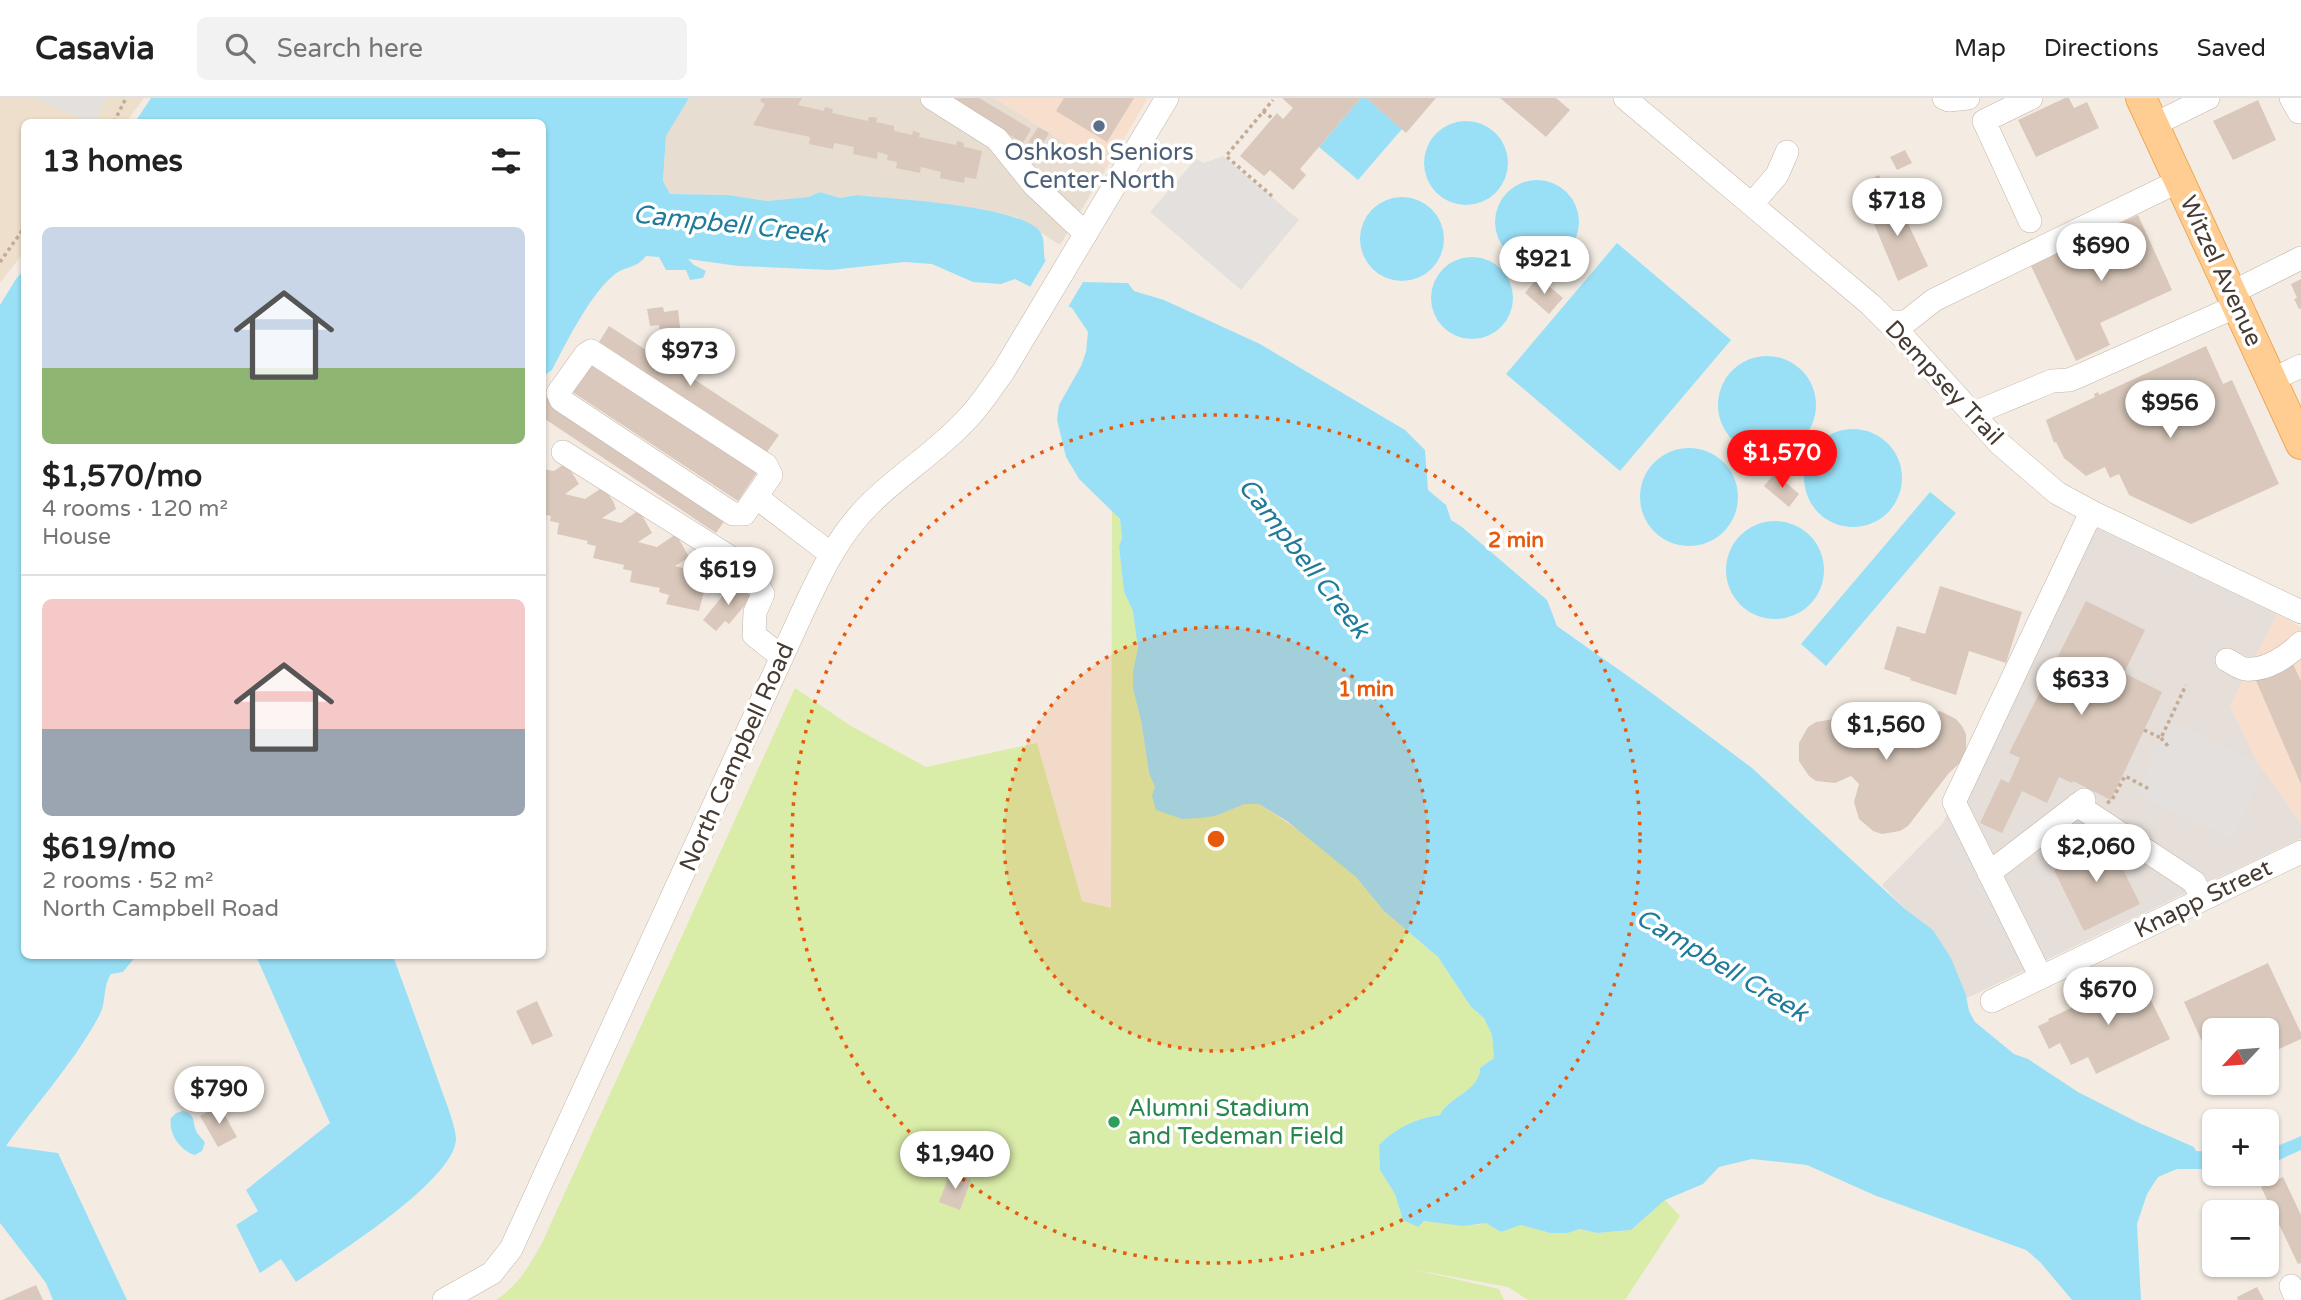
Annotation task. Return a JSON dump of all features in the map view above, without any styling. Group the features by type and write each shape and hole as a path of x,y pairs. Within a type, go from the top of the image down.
{"main road":[{"name":"Witzel Avenue","path":"2147,111 2301,444"}],"street":[{"path":"932,98 997,139 1034,185 1086,234"},
{"name":"North Campbell Road","path":"444,1300 484,1279 500,1266 511,1250 831,554 870,503 967,419 1003,372 1167,98"},
{"name":"Dempsey Trail","path":"1625,98 1835,273 1888,322 2027,470 2057,492 2094,513 2301,612"},
{"path":"1944,98 1968,98"},
{"path":"2030,221 1984,121 2031,98"},
{"path":"2147,111 2208,98"},
{"path":"1752,204 1777,174 1787,152"},
{"path":"1888,322 1906,322 1934,300 2179,180"},
{"path":"1972,414 2052,381 2069,380 2079,376 2234,299 2301,258"},
{"path":"591,351 766,465 771,475 756,497 744,514 733,514 561,400 558,393 591,351"},
{"path":"2271,380 2301,366"},
{"path":"563,452 747,569 763,594 755,612 754,635 782,657"},
{"path":"756,497 831,554"},
{"path":"2042,977 1954,802 2086,523 2094,513"},
{"path":"2227,660 2244,670 2258,669 2287,655 2301,643"},
{"path":"1989,873 2081,803 2194,882 2203,899"},
{"name":"Knapp Street","path":"1992,1001 2301,852"}],"path":[{"path":"116,119 126,98"},
{"path":"1272,196 1226,156 1273,100"},
{"path":"1264,111 1272,118"},
{"path":"0,262 21,232"},
{"path":"2161,738 2186,685"},
{"path":"2144,730 2161,738 2168,746"},
{"path":"2081,803 2105,805 2112,800 2125,776 2149,789"}],"shaded area":[{"path":"0,98 144,98 128,119 21,119 21,256 0,283"},
{"path":"33,98 106,98 96,119 82,119"},
{"path":"689,98 995,98 1106,169 1060,245 1017,217 982,209 856,195 840,198 820,192 808,197 767,201 728,195 670,194 663,181 666,135"},
{"path":"995,98 1148,98 1106,169"},
{"path":"1223,156 1299,220 1241,290 1150,212 1196,159 1204,163"},
{"path":"2086,523 2277,614 2230,706 2257,762 2301,823 2301,838 1967,998 1933,930 1905,909 1882,885 1943,823"},
{"path":"2277,614 2301,627 2301,823 2257,762 2230,706"},
{"path":"2171,721 2257,762 2259,780 2232,839 2136,795"}],"green space":[{"path":"1112,511 1120,519 1122,538 1119,546 1124,592 1133,611 1137,630 1141,720 1149,773 1215,816 1245,804 1259,804 1313,840 1356,877 1384,911 1438,957 1471,1007 1484,1018 1492,1035 1494,1058 1480,1068 1475,1083 1450,1103 1440,1115 1407,1125 1379,1145 1380,1170 1395,1194 1403,1220 1478,1225 1486,1222 1501,1232 1521,1225 1550,1233 1568,1233 1580,1229 1597,1233 1631,1230 1665,1200 1680,1216 1625,1300 1528,1300 1508,1287 1411,1269 1499,1289 1504,1300 496,1300 517,1281 542,1243 795,688 851,726 926,767 1037,743 1082,901 1111,908"}],"water":[{"name":"Campbell Creek","path":"151,98 689,98 666,136 663,181 670,194 728,195 767,201 808,197 820,192 840,198 856,195 925,201 1010,216 1030,223 1041,233 1045,260 1083,282 1128,283 1134,291 1164,300 1260,344 1405,430 1425,450 1428,490 1446,505 1451,520 1547,600 1557,626 1752,768 1905,909 1933,930 1951,958 1975,1022 2014,1054 2028,1059 2078,1092 2194,1147 2196,1151 2202,1151 2202,1169 2177,1169 2158,1177 2147,1194 2137,1224 2141,1300 2072,1300 2040,1262 2026,1250 1874,1195 1807,1165 1752,1159 1719,1167 1703,1184 1665,1200 1631,1230 1597,1233 1580,1229 1568,1233 1550,1233 1521,1225 1501,1232 1486,1223 1463,1226 1424,1221 1418,1227 1403,1220 1395,1194 1380,1170 1379,1145 1407,1125 1440,1115 1450,1103 1475,1083 1480,1068 1494,1058 1492,1035 1484,1018 1471,1007 1438,957 1384,911 1356,877 1287,821 1259,804 1245,804 1215,816 1182,819 1156,810 1152,796 1155,787 1149,773 1133,688 1133,671 1138,648 1133,611 1124,592 1119,546 1122,538 1120,519 1079,479 1066,457 1057,420 1059,405 1086,352 1088,332 1072,308 1015,279 1001,284 973,282 932,264 904,262 831,270 738,266 688,259 706,271 703,278 690,280 686,270 666,270 659,257 646,256 605,283 580,319 552,370 546,374 546,119 137,119"},
{"path":"1361,98 1366,98 1402,129 1358,180 1319,147"},
{"path":"1466,121 1482,124 1496,133 1505,147 1508,163 1505,179 1496,193 1482,202 1466,205 1450,202 1436,193 1427,179 1424,163 1427,147 1436,133 1450,124"},
{"path":"1537,180 1560,187 1572,199 1579,222 1572,245 1560,257 1537,264 1514,257 1502,245 1495,222 1502,199 1514,187"},
{"path":"1402,197 1425,204 1437,216 1444,239 1437,262 1425,274 1402,281 1379,274 1367,262 1360,239 1367,216 1379,204"},
{"path":"1617,243 1731,340 1620,471 1506,374"},
{"path":"1464,257 1480,257 1495,264 1506,275 1513,290 1510,314 1501,327 1480,339 1464,339 1449,332 1438,321 1431,306 1431,290 1438,275 1449,264"},
{"path":"21,273 21,959 134,959 123,972 111,974 106,984 103,1006 89,1033 6,1146 58,1153 127,1300 53,1300 46,1283 0,1223 0,305"},
{"path":"1767,356 1786,360 1802,370 1812,386 1816,405 1812,424 1802,440 1786,450 1767,454 1748,450 1732,440 1722,424 1718,405 1722,386 1732,370 1748,360"},
{"path":"1853,429 1872,433 1888,443 1898,459 1902,478 1898,497 1888,513 1872,523 1853,527 1834,523 1818,513 1808,497 1804,478 1808,459 1818,443 1834,433"},
{"path":"1689,448 1708,452 1724,462 1734,478 1738,497 1734,516 1724,532 1708,542 1689,546 1670,542 1654,532 1644,516 1640,497 1644,478 1654,462 1670,452"},
{"path":"1930,492 1956,513 1826,666 1801,644"},
{"path":"1775,521 1794,525 1810,535 1820,551 1824,570 1820,589 1810,605 1794,615 1775,619 1756,615 1740,605 1730,589 1726,570 1730,551 1740,535 1756,525"},
{"path":"257,959 394,959 448,1108 456,1138 451,1155 415,1196 296,1282 281,1259 260,1273 236,1225 258,1211 246,1190 330,1123"},
{"path":"183,1111 191,1115 196,1130 205,1143 202,1151 195,1155 184,1150 171,1130 171,1118"},
{"path":"2301,1136 2301,1150 2279,1160 2279,1145"}],"pier":[{"path":"1046,260 1083,282 1067,309 1030,287"}],"building":[{"path":"762,98 802,98 798,105 824,111 825,107 833,109 832,113 868,121 869,117 873,117 877,118 876,122 894,126 894,131 912,135 913,131 920,133 919,137 956,145 957,141 964,143 964,147 982,151 976,179 965,177 964,183 940,178 941,172 921,167 920,173 896,168 897,162 887,160 888,155 878,152 877,159 853,154 854,147 834,143 833,149 809,144 810,137 753,125 765,104 760,101"},
{"path":"948,98 979,98 1031,129 1023,143"},
{"name":"Oshkosh Seniors Center-North","path":"1064,98 1134,98 1107,142 1056,111"},
{"path":"1282,98 1361,98 1300,169 1306,175 1293,190 1270,170 1264,176 1240,156 1277,113 1283,119 1293,108"},
{"path":"1366,98 1436,98 1406,133"},
{"path":"1500,98 1556,98 1570,110 1546,137"},
{"path":"2069,98 2074,108 2087,102 2099,128 2036,157 2018,120"},
{"path":"2258,100 2276,140 2233,160 2213,121"},
{"path":"1038,127 1049,133 1036,154 1025,148"},
{"path":"1905,150 1912,163 1897,170 1890,157"},
{"path":"1879,175 1887,194 1871,201 1863,183"},
{"path":"1894,194 1928,266 1898,281 1867,207"},
{"path":"2138,215 2172,290 2100,323 2110,345 2076,361 2031,266"},
{"path":"1538,277 1563,298 1549,314 1525,293"},
{"path":"2301,279 2301,308 2299,309 2291,284"},
{"path":"663,307 664,312 678,310 681,335 660,333 659,325 650,326 647,309"},
{"path":"609,326 666,363 674,351 696,365 689,376 779,435 767,452 599,342"},
{"path":"2206,346 2223,384 2232,380 2279,484 2191,524 2129,495 2119,474 2110,478 2105,467 2086,476 2064,458 2056,442 2054,443 2046,420 2095,397 2094,394 2098,392 2099,395"},
{"path":"589,356 760,468 738,501 568,389"},
{"path":"546,397 727,517 716,533 546,420"},
{"path":"566,463 579,484 565,494 585,499 603,487 616,509 602,518 621,523 639,510 652,533 638,542 657,547 676,534 689,557 675,566 694,571 712,559 725,581 708,592 704,591 699,611 666,604 669,595 659,592 660,588 630,582 632,571 623,569 624,565 593,558 596,546 587,544 588,541 557,534 559,523 550,521 551,516 546,515 546,470 554,471"},
{"path":"1775,473 1799,494 1789,507 1764,486"},
{"path":"734,582 752,597 729,624 725,621 716,631 703,620"},
{"path":"1940,586 2022,612 2006,663 1969,651 1956,695 1884,669 1897,626 1925,634"},
{"path":"2086,601 2145,630 2124,673 2162,692 2111,800 2059,777 2047,803 2022,791 2002,833 1980,823 2001,779 2009,783 2020,758 2009,753"},
{"path":"2291,660 2301,681 2301,784 2254,676"},
{"path":"1940,711 1956,719 1962,726 1966,734 1966,752 1963,760 1949,773 1908,826 1900,831 1882,834 1873,831 1859,819 1854,802 1859,784 1851,776 1835,783 1816,781 1799,761 1799,743 1808,727 1816,722 1834,719 1843,722"},
{"path":"2105,838 2108,839 2140,904 2084,931 2054,870 2054,863"},
{"path":"2268,963 2301,1033 2301,1039 2279,1049 2279,1018 2202,1018 2202,1042 2184,1002"},
{"path":"2139,976 2170,1039 2096,1074 2088,1057 2071,1065 2060,1043 2049,1049 2038,1026"},
{"path":"537,1001 553,1036 532,1045 516,1011"},
{"path":"219,1105 237,1137 218,1147 200,1116"},
{"path":"950,1173 971,1180 960,1210 939,1202"},
{"path":"2283,1177 2301,1215 2301,1263 2298,1264 2279,1224 2279,1200 2267,1200 2261,1187 2279,1186 2279,1179"},
{"path":"36,1285 43,1300 2,1300"},
{"path":"2257,1287 2264,1300 2238,1300 2237,1297"}],"place":[{"name":"Oshkosh Seniors Center-North","path":"1099,126"},
{"name":"Alumni Stadium and Tedeman Field","path":"1114,1122"}]}
